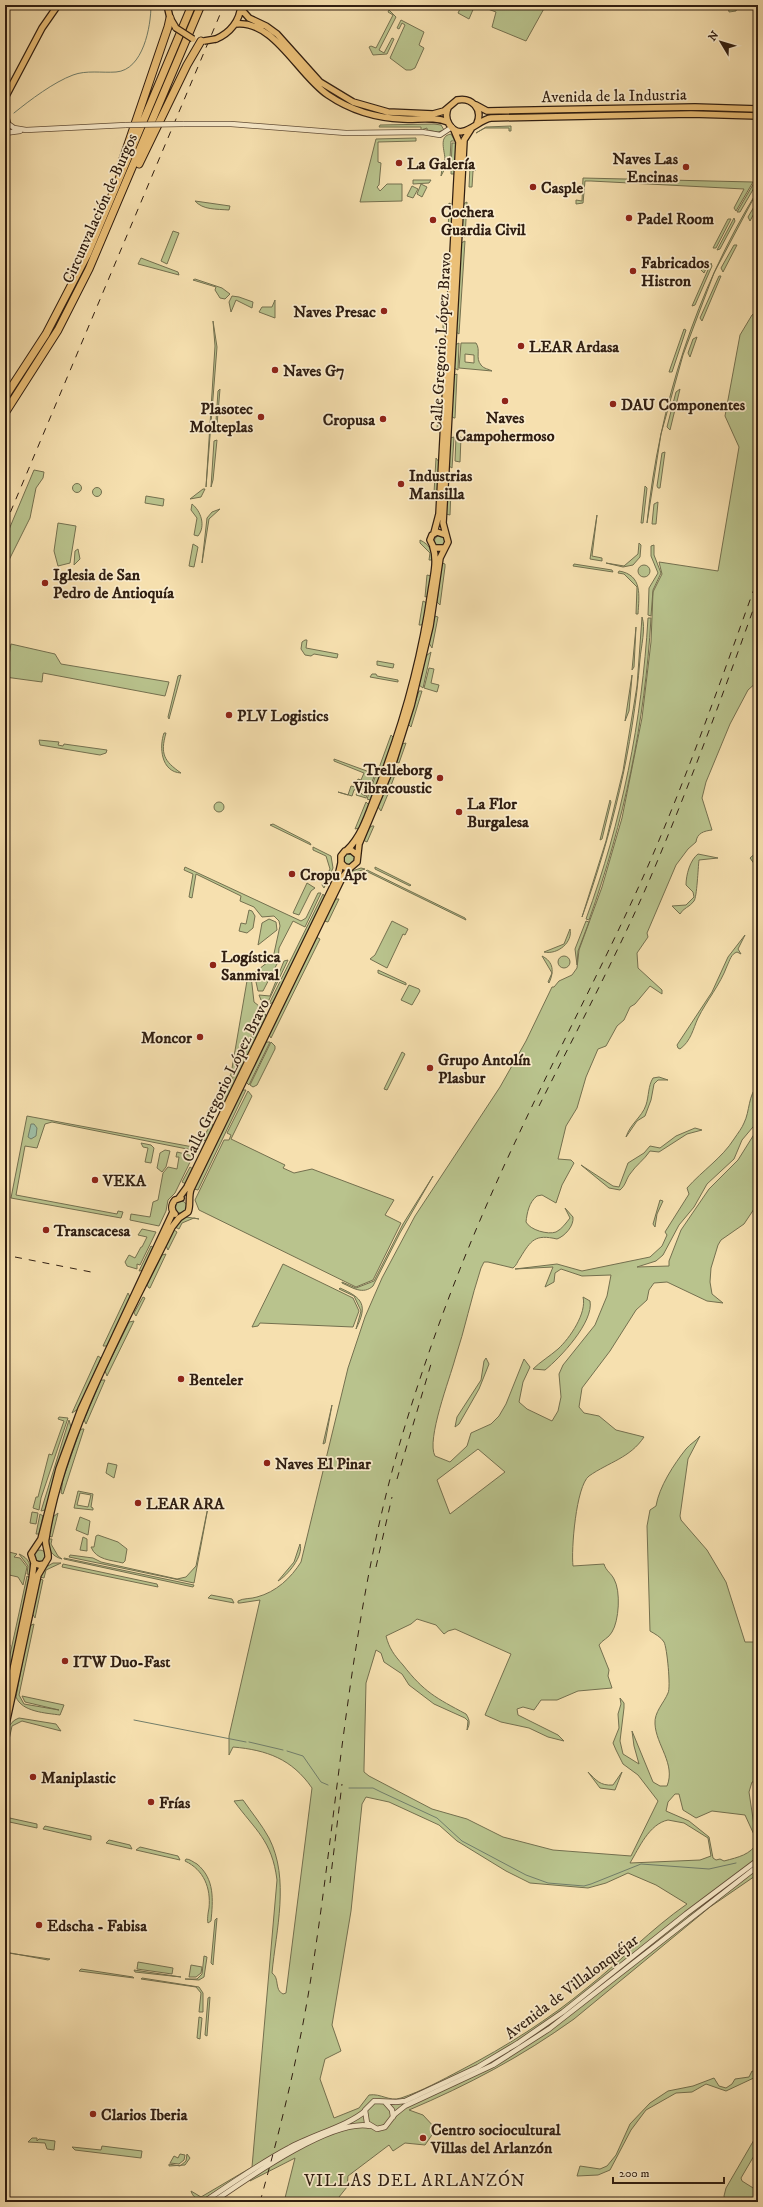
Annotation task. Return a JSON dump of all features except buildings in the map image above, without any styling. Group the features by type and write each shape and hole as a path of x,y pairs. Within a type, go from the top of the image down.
{"highway":[{"name":"Circunvalación de Burgos","path":"5,397 52,322 103,218 192,5"},
{"name":"Circunvalación de Burgos","path":"5,413 58,330 89,269 201,5"},
{"path":"103,218 170,18"},
{"path":"108,224 121,204 187,65 203,41"}],"main road":[{"path":"6,95 42,28 58,5"},
{"path":"167,5 170,18 176,28 193,39 203,41 216,39 227,33 235,24 241,7"},
{"path":"241,7 249,18 266,26 277,34 320,82 353,102 376,110 404,114 437,113 448,108 457,100 468,100 473,102 479,113 473,127 462,132 453,128 448,122 446,116 448,108"},
{"path":"235,24 251,24 264,31 279,44 316,85 353,109 390,118 433,119 448,122"},
{"name":"Avenida de la Industria","path":"473,102 480,109 487,111 680,107 758,109"},
{"path":"5,114 7,123 5,132"},
{"name":"Avenida de la Industria","path":"473,127 484,119 506,118 691,114 758,116"},
{"name":"Calle Gregorio López Bravo","path":"446,535 443,516 463,153 464,140 473,127"},
{"name":"Calle Gregorio López Bravo","path":"434,533 439,514 459,139 453,128"},
{"path":"440,532 446,535 448,542 440,558 425,649 411,706 393,763 360,842 357,862 350,868 345,867 341,863 341,856 356,838 373,803 398,735 409,696 428,612 435,562 430,540 434,533 440,532"},
{"path":"433,548 438,550 444,548"},
{"path":"347,850 353,851 357,855"},
{"name":"Calle Gregorio López Bravo","path":"179,1198 187,1187 317,920 339,874 341,863"},
{"name":"Calle Gregorio López Bravo","path":"188,1202 191,1189 342,878 350,868"},
{"path":"5,1708 32,1579 34,1563 30,1556 41,1538 59,1469 81,1409 173,1212 173,1202 179,1198 188,1202 190,1210 186,1215 181,1216 172,1227 101,1375 81,1421 62,1474 45,1539 48,1558 38,1575 5,1729"},
{"path":"173,1212 181,1216"},
{"path":"35,1548 42,1547 47,1552"},
{"path":"34,1563 39,1565 44,1564"}],"street":[{"path":"7,123 14,128 26,130"},
{"path":"5,132 126,125 232,124 346,134 422,132 440,135 453,128"},
{"name":"Avenida de Villalonquéjar","path":"383,2101 405,2101 472,2070 518,2043 563,2012 686,1914 758,1860"},
{"name":"Avenida de Villalonquéjar","path":"393,2118 405,2106 493,2065 549,2029 758,1866"},
{"path":"204,2202 278,2154 315,2135 356,2118 374,2101 383,2101 390,2106 393,2118 389,2125 382,2129 370,2126 353,2125 308,2144 283,2157 213,2202"},
{"path":"365,2110 365,2119 370,2126"}],"shaded area":[{"path":"462,5 475,5 469,19 458,13"},
{"path":"477,5 546,5 526,41 492,27 496,12"},
{"path":"728,5 738,5 736,11 729,12"},
{"path":"389,10 396,17 379,50 384,53 392,38 394,39 387,54 373,55 369,47 371,46 376,48 393,15 388,12"},
{"path":"401,20 424,32 419,45 424,48 415,68 411,70 406,70 390,58 405,25 402,23 399,29 397,28"},
{"path":"380,125 441,125 444,130 438,132 427,130 427,128 421,130 421,127 379,127"},
{"path":"511,126 511,131 509,131 509,128 485,128 476,133 486,127"},
{"path":"451,134 455,141 451,141 450,159 441,176 443,161 445,160 443,141 447,135"},
{"path":"416,138 416,141 378,142 378,162 381,163 379,185 377,187 380,191 387,184 402,184 402,201 360,202 376,139"},
{"path":"452,143 456,143 455,174 451,174"},
{"path":"470,166 476,170 473,171 472,187 469,187"},
{"path":"758,176 758,181 740,212 737,212"},
{"path":"583,178 753,182 736,211 734,208 744,189 591,181 585,181 583,203 576,204 576,200 582,201"},
{"path":"413,180 431,180 429,183 413,184"},
{"path":"421,184 427,187 422,197 417,194"},
{"path":"412,186 418,189 413,198 407,196"},
{"path":"758,190 714,272 736,228"},
{"path":"758,200 758,206 750,221 748,217"},
{"path":"195,201 230,206 229,210 210,208 202,206"},
{"path":"467,202 465,237 461,234 463,204"},
{"path":"449,203 453,205 451,234 448,235"},
{"path":"734,218 735,221 720,249 717,250"},
{"path":"728,219 731,219 716,248 713,248"},
{"path":"173,231 179,233 167,264 161,261"},
{"path":"465,241 459,334 456,332 461,243"},
{"path":"734,245 737,245 723,272 721,268"},
{"path":"446,254 450,255 448,273 446,273"},
{"path":"141,258 178,272 179,275 138,264"},
{"path":"698,261 709,262 704,273 698,267"},
{"path":"711,263 712,266 695,305 692,306"},
{"path":"714,274 683,355 661,433 671,392 684,350"},
{"path":"719,276 721,276 702,321 700,318"},
{"path":"195,279 222,288 230,294 225,299 220,298 215,290 216,287 193,280"},
{"path":"232,296 253,302 252,308 236,300 231,312 229,302"},
{"path":"444,297 448,299 445,313 447,326 444,329 443,328"},
{"path":"275,300 275,318 259,312 262,307 272,307"},
{"path":"758,310 758,681 748,690 730,724 706,782 702,798 712,830 699,835 696,842 688,849 676,865 647,933 648,937 637,953 638,968 662,990 662,994 650,986 635,1004 630,1007 624,1020 617,1026 606,1046 598,1049 586,1077 577,1108 566,1126 558,1159 571,1160 574,1163 562,1185 556,1203 542,1195 534,1198 530,1204 526,1222 535,1229 553,1233 562,1228 570,1218 565,1208 573,1217 572,1224 566,1233 560,1238 543,1237 534,1240 527,1247 513,1268 484,1262 477,1279 459,1348 436,1423 433,1448 435,1456 450,1462 467,1446 471,1433 491,1424 499,1416 506,1404 524,1359 530,1367 523,1382 519,1402 527,1409 552,1421 558,1411 561,1397 559,1374 563,1365 595,1325 607,1296 611,1275 582,1276 561,1269 555,1273 554,1282 545,1287 553,1267 515,1269 557,1264 582,1271 650,1257 662,1246 667,1235 665,1232 689,1194 687,1188 724,1152 741,1129 746,1118 752,1093 758,1085 758,1121 742,1140 734,1159 707,1184 694,1207 679,1225 663,1255 656,1261 637,1267 669,1266 669,1261 681,1230 709,1189 738,1160 758,1128 758,1203 744,1224 721,1240 718,1245 711,1268 710,1282 712,1294 723,1303 707,1301 667,1282 654,1283 649,1290 647,1300 636,1310 610,1351 582,1388 579,1407 584,1413 599,1416 616,1430 644,1437 626,1455 589,1476 584,1482 575,1519 573,1566 604,1564 614,1579 618,1591 618,1614 614,1627 611,1634 599,1645 609,1670 608,1676 612,1688 578,1691 557,1700 541,1700 534,1710 523,1707 517,1709 518,1715 558,1735 564,1741 548,1737 529,1728 501,1722 485,1715 511,1654 455,1629 444,1634 436,1625 417,1619 411,1624 386,1636 390,1648 417,1682 438,1699 466,1714 469,1720 468,1728 467,1730 468,1721 465,1718 434,1704 409,1685 402,1674 384,1662 381,1653 376,1650 366,1683 364,1772 432,1809 467,1819 503,1837 553,1850 631,1856 658,1801 638,1775 623,1764 613,1743 619,1728 618,1714 621,1704 620,1698 624,1703 620,1741 623,1754 639,1764 632,1731 653,1782 660,1786 667,1786 669,1778 667,1762 656,1732 655,1724 656,1716 669,1690 669,1676 664,1642 660,1637 650,1631 647,1526 650,1510 656,1506 660,1491 668,1476 686,1449 700,1436 688,1459 680,1516 681,1520 707,1550 726,1582 745,1642 758,1642 758,1781 752,1782 749,1792 756,1839 745,1815 712,1811 696,1818 683,1810 679,1794 675,1794 668,1802 666,1811 689,1821 709,1837 713,1858 716,1860 720,1859 724,1861 744,1855 748,1853 758,1842 758,1874 710,1907 574,2019 554,2033 494,2069 452,2091 409,2110 423,2115 436,2129 425,2145 405,2143 393,2151 389,2145 348,2176 347,2187 335,2202 284,2202 295,2158 250,2181 251,2174 207,2202 252,2168 202,2200 195,2197 191,2191 201,2197 252,2167 277,1880 275,1866 267,1845 256,1828 234,1801 243,1800 269,1838 275,1854 279,1870 280,1905 272,1973 276,1978 280,1992 283,1994 286,1993 312,1788 296,1770 287,1763 268,1754 245,1748 233,1747 229,1755 229,1736 260,1600 240,1603 238,1603 238,1601 264,1595 277,1588 293,1574 301,1562 348,1368 365,1317 382,1278 415,1216 500,1087 526,1041 552,987 554,987 559,981 572,975 577,968 579,950 602,887 622,818 642,718 651,642 653,592 662,574 659,562 718,571 739,447 725,416 740,335 752,315","holes":["478,1449 505,1472 450,1514 437,1480","366,1797 389,1802 439,1825 457,1841 506,1871 530,1883 588,1888 606,1883 628,1873 656,1885 687,1904 661,1924 601,1977 573,1999 495,2052 432,2085 401,2098 393,2099 377,2095 369,2095 359,2108 334,2118 320,2079 325,2059 341,2051 332,2025 351,1911 362,1804","668,1820 684,1823 708,1838 711,1856 700,1860 630,1863 645,1837 661,1822"]},
{"path":"213,321 217,347 206,487 215,346"},
{"path":"684,329 686,330 672,372 669,372"},
{"path":"697,337 690,357 688,353 693,339"},
{"path":"459,343 458,370 454,368 455,345"},
{"path":"461,343 476,343 479,362 481,365 492,371 459,368","holes":["465,354 474,355 474,363 465,362"]},
{"path":"441,363 444,365 443,393 439,395"},
{"path":"457,374 454,418 451,416 454,375"},
{"path":"220,389 217,425 218,391"},
{"path":"680,389 670,430 667,427 676,392"},
{"path":"439,400 443,403 441,427 437,429"},
{"path":"661,434 647,523 653,479"},
{"path":"454,437 452,468 449,466 450,438"},
{"path":"456,437 461,437 460,462 455,461"},
{"path":"217,440 213,480 211,487 214,441"},
{"path":"665,452 660,488 658,488 657,486 662,453"},
{"path":"436,458 439,462 438,490 434,493"},
{"path":"34,470 44,472 43,478 36,488 30,518 5,568 5,539"},
{"path":"77,483 82,488 77,493 72,488"},
{"path":"645,486 647,488 643,523 641,523"},
{"path":"95,488 99,488 101,492 99,496 95,496 93,494 93,490"},
{"path":"205,489 201,497 190,499"},
{"path":"451,490 450,515 446,514 447,491"},
{"path":"146,496 164,499 163,506 145,503"},
{"path":"658,502 656,524 652,524 654,504"},
{"path":"192,504 198,511 202,523 202,528 198,536 194,535 197,518 191,510"},
{"path":"220,509 209,519 202,563 207,518 212,512"},
{"path":"597,515 592,556 602,558 602,561 590,559"},
{"path":"58,523 76,526 70,563 58,566 54,551"},
{"path":"438,536 442,536 444,537 444,545 438,546 435,543 435,539"},
{"path":"420,540 430,548 432,560 429,560 430,553 420,543"},
{"path":"639,543 641,545 640,557 633,565 623,567 606,563 624,566 638,554"},
{"path":"193,544 198,547 194,567 189,566"},
{"path":"654,545 654,555 661,573 653,590 651,616 648,615 649,588 658,573 651,556 651,546"},
{"path":"78,549 80,559 74,565 75,551"},
{"path":"442,563 445,564 445,567 440,605 437,602"},
{"path":"574,564 612,570 613,572 573,566"},
{"path":"642,565 646,565 650,571 646,577 642,577 638,573 638,569"},
{"path":"619,571 627,573 636,582 639,594 638,614 636,614 637,587 624,574 618,573"},
{"path":"427,575 431,576 428,596 425,597"},
{"path":"423,601 427,603 423,624 419,625"},
{"path":"435,616 438,617 432,648 429,643"},
{"path":"642,617 644,627 637,692 620,790 603,854 582,917 606,841 623,771 637,686"},
{"path":"648,618 651,618 644,695 631,771 613,846 589,920 586,919 610,845 628,770 641,695"},
{"path":"636,627 634,667 632,670"},
{"path":"307,640 306,648 338,654 337,658 314,654 311,656 305,655 301,649 302,642"},
{"path":"11,644 55,654 61,664 169,682 165,696 43,673 42,682 5,677"},
{"path":"431,652 423,688 419,685 426,656"},
{"path":"377,661 394,664 393,668 377,665"},
{"path":"429,668 434,669 431,683 439,685 437,692 424,688"},
{"path":"372,674 398,680 398,682 370,677"},
{"path":"181,675 169,719 168,717 178,676"},
{"path":"632,675 629,711 625,721"},
{"path":"419,691 422,691 411,727 408,724"},
{"path":"164,733 166,733 163,746 167,761 181,773 174,772 169,768 163,758 162,739"},
{"path":"391,735 394,738 384,767 379,768"},
{"path":"39,740 59,742 58,745 63,746 64,744 107,750 106,753 100,755 40,745"},
{"path":"406,743 399,763 397,762 402,744"},
{"path":"334,759 375,774 366,798 356,795 358,791 365,796 367,792 361,788 354,790 352,796 348,795 351,786 355,787 358,779 361,780 364,773 334,761"},
{"path":"395,766 398,767 390,788 387,786"},
{"path":"377,772 381,776 370,800 367,799"},
{"path":"383,794 388,794 381,811 378,807"},
{"path":"610,800 611,802 602,839 600,840"},
{"path":"217,802 221,802 223,803 223,811 217,812 214,809 214,805"},
{"path":"366,802 369,805 359,828 355,829"},
{"path":"273,824 310,843 311,845 270,825"},
{"path":"372,826 374,826 367,842 363,840"},
{"path":"313,847 331,856 333,868 324,888 322,885 330,869 326,856 313,850"},
{"path":"758,851 758,869 750,858"},
{"path":"349,853 353,855 355,859 353,863 349,865 345,863 343,859 345,855"},
{"path":"698,854 718,858 699,860 697,888 694,901 680,914 672,906 686,905 694,897 693,892 686,885 686,881 691,864"},
{"path":"185,867 301,921 306,918 318,893 321,893 305,927 293,921 279,948 278,962 263,991 258,991 254,973 273,958 280,926 279,921 274,916 262,917 254,907 240,901 241,896 196,874 192,898 189,897 193,874 184,870"},
{"path":"375,867 411,885 410,886 375,869"},
{"path":"361,868 365,869 351,874 349,880 345,878 352,871"},
{"path":"367,870 465,918 466,920 366,871"},
{"path":"307,883 315,888 311,891 299,915 293,913"},
{"path":"323,894 325,897 274,1002 269,1004"},
{"path":"335,899 339,899 328,922 324,921"},
{"path":"249,910 252,911 255,916 253,928 247,933 239,931 241,923 246,924"},
{"path":"269,919 276,922 277,930 258,945 262,923"},
{"path":"392,921 408,929 405,935 403,934 387,968 370,959 375,955"},
{"path":"586,921 589,922 578,951 577,965 575,949"},
{"path":"570,929 567,943 554,952 544,952 564,944"},
{"path":"745,935 738,949 741,954 737,952 732,956 721,980 698,1018 689,1039 684,1046 680,1049 678,1048 677,1045 712,992 728,957"},
{"path":"316,937 320,939 271,1038 269,1035"},
{"path":"542,956 551,964 552,973"},
{"path":"562,956 566,956 570,962 566,968 562,968 558,964 558,960"},
{"path":"288,960 267,1004 261,1000 259,995 270,996 284,961"},
{"path":"378,970 406,983 406,985 378,973"},
{"path":"552,973 551,979 549,983 548,982"},
{"path":"248,975 251,976 254,1002 264,1010 218,1105 218,1099 231,1074"},
{"path":"409,985 419,989 420,991 412,1005 401,1000"},
{"path":"265,1011 266,1018 224,1106 219,1106"},
{"path":"265,1042 270,1042 249,1085 246,1082"},
{"path":"271,1042 275,1046 275,1049 257,1085 253,1087 250,1085"},
{"path":"402,1052 405,1054 387,1090 384,1089"},
{"path":"659,1077 668,1080 658,1080 654,1084 651,1100 645,1116 637,1121 626,1137 630,1128 644,1109 647,1102 650,1084 653,1078"},
{"path":"242,1090 246,1090 198,1190 194,1189"},
{"path":"248,1091 252,1096 231,1139 285,1165 283,1168 294,1173 312,1169 394,1200 385,1215 401,1223 373,1280 356,1287 199,1210 195,1200 224,1140 229,1140 231,1135 227,1133"},
{"path":"27,1116 193,1147 192,1150 52,1122 45,1124 37,1148 25,1146 16,1195 117,1214 118,1211 123,1212 121,1218 11,1198"},
{"path":"211,1123 214,1127 207,1140 202,1141"},
{"path":"31,1124 34,1124 37,1128 36,1136 31,1139 28,1137"},
{"path":"695,1128 702,1130 687,1134 659,1152 650,1151 632,1171 624,1186 620,1190 609,1188 581,1165 613,1186 619,1187 628,1163 644,1153 650,1146 660,1148 676,1136"},
{"path":"141,1143 151,1145 154,1148 151,1163 145,1162 148,1148 143,1147"},
{"path":"165,1150 170,1151 166,1167 162,1172 157,1168 160,1153"},
{"path":"177,1152 193,1156 175,1193 168,1200 166,1211 159,1226 130,1220 131,1214 150,1217 153,1202 158,1200 163,1173 168,1167 177,1169 179,1157 176,1157"},
{"path":"190,1167 193,1169 186,1184 182,1182"},
{"path":"433,1176 400,1233 373,1286 369,1289 358,1290 342,1283 356,1288 374,1281 403,1224"},
{"path":"660,1200 663,1201 657,1214 655,1227 653,1224"},
{"path":"179,1201 183,1201 187,1207 183,1213 179,1213 175,1209 175,1205"},
{"path":"186,1217 194,1218 182,1223 179,1229 175,1227 180,1220"},
{"path":"142,1229 156,1232 140,1265 137,1264 137,1269 127,1266 125,1262 129,1255 135,1258 142,1247 147,1237 138,1235"},
{"path":"174,1230 177,1232 168,1250 166,1246"},
{"path":"151,1246 154,1248 144,1270 139,1271"},
{"path":"166,1254 149,1288 147,1285 162,1255"},
{"path":"283,1264 353,1298 359,1311 353,1327 260,1323 258,1326 252,1327"},
{"path":"340,1288 354,1295 361,1303 362,1314 356,1329 361,1311 354,1296 339,1289"},
{"path":"128,1293 130,1297 107,1346 103,1346"},
{"path":"143,1297 145,1298 136,1316 134,1313"},
{"path":"583,1297 590,1301 590,1310 587,1319 575,1339 545,1370 533,1369 558,1349 568,1338 580,1318 584,1303"},
{"path":"134,1321 107,1376 105,1371 129,1322"},
{"path":"98,1356 101,1358 78,1409 72,1413"},
{"path":"486,1358 489,1364 479,1389 459,1424 455,1427 457,1417 481,1380 484,1361"},
{"path":"101,1380 105,1380 86,1424 84,1420"},
{"path":"332,1405 325,1443 323,1444"},
{"path":"59,1417 68,1418 41,1498 39,1510 33,1508 36,1497 38,1497 49,1454 52,1455 64,1421 58,1419"},
{"path":"69,1420 71,1427 45,1510 41,1511"},
{"path":"84,1429 63,1494 61,1493 63,1479 80,1430"},
{"path":"108,1463 117,1465 114,1478 106,1473"},
{"path":"78,1491 93,1494 91,1507 93,1510 74,1508","holes":["80,1493 91,1495 88,1507 77,1505"]},
{"path":"209,1502 194,1583 69,1557 70,1555 93,1558 101,1562 177,1579 186,1577 196,1566"},
{"path":"32,1512 38,1513 36,1524 30,1523"},
{"path":"58,1513 52,1537 49,1536 53,1517"},
{"path":"40,1514 43,1516 39,1534 36,1534"},
{"path":"80,1517 90,1521 88,1535 76,1530"},
{"path":"98,1535 118,1542 127,1549 125,1561 123,1563 104,1559 96,1555 91,1547 94,1547 96,1536"},
{"path":"83,1537 87,1539 87,1551 80,1550"},
{"path":"48,1539 52,1539 51,1544 58,1556 62,1559 58,1558 51,1552"},
{"path":"300,1544 301,1549 297,1560 286,1575 278,1581 294,1562"},
{"path":"40,1550 44,1552 46,1556 44,1560 40,1562 36,1560 34,1556 36,1552"},
{"path":"5,1551 17,1554 14,1557 20,1558 27,1567 23,1585 18,1577 5,1574"},
{"path":"19,1554 29,1562 31,1575 27,1574 28,1566"},
{"path":"64,1558 194,1585 193,1587"},
{"path":"53,1563 61,1563 46,1570 44,1578 40,1577 46,1567"},
{"path":"63,1564 157,1584 158,1587 62,1567"},
{"path":"27,1576 29,1577 29,1581 5,1697 5,1678"},
{"path":"40,1579 43,1580 35,1618 32,1613"},
{"path":"211,1595 232,1599 234,1603 208,1598"},
{"path":"34,1624 19,1695 24,1704 59,1710 25,1702 22,1696 64,1705 60,1715 29,1709 23,1706 16,1697 29,1626"},
{"path":"5,1644 10,1645 5,1669"},
{"path":"19,1718 56,1724 61,1731 22,1721 12,1726 7,1749 5,1747 5,1743 9,1726"},
{"path":"588,1772 599,1782 605,1785 613,1785 622,1772 615,1790 600,1788"},
{"path":"5,1817 37,1824 37,1828 5,1821"},
{"path":"45,1826 91,1836 91,1840 43,1829"},
{"path":"109,1840 130,1845 132,1849 106,1843"},
{"path":"140,1847 178,1856 180,1860 136,1850"},
{"path":"186,1859 197,1864 203,1870 210,1883 212,1890 212,1905 211,1921 208,1923 209,1893 205,1880 197,1869 185,1861"},
{"path":"217,1918 213,1965 211,1963 215,1920"},
{"path":"18,1954 50,1959 48,1960"},
{"path":"204,1956 207,1957 204,1977 199,1980 185,1979 197,1979 202,1974"},
{"path":"138,1962 173,1968 172,1974 137,1969"},
{"path":"191,1965 202,1967 201,1973 196,1977 189,1977"},
{"path":"81,1969 133,1977 134,1978 79,1971"},
{"path":"134,1970 181,1977 135,1972"},
{"path":"141,1979 199,1987 203,1993 203,2012 199,2012 201,1993 196,1987"},
{"path":"210,1997 207,2036 205,2035 208,1998"},
{"path":"199,2017 202,2018 200,2039 197,2038"},
{"path":"752,2071 758,2073 758,2076 726,2091 706,2084 692,2092 676,2093 646,2110 631,2130 610,2170 598,2175 577,2176 580,2166 600,2169 607,2166 616,2155 630,2124 650,2103 668,2091 693,2086 714,2078 719,2086 726,2088 732,2084 735,2079 749,2077"},
{"path":"758,2133 758,2149 741,2178 742,2181 758,2191 758,2197 754,2202 725,2202 724,2196 726,2188"},
{"path":"32,2138 37,2138 37,2141 39,2139 55,2141 54,2150 47,2149 45,2143 28,2142"},
{"path":"102,2146 142,2151 141,2158 75,2150 72,2147 101,2150"},
{"path":"180,2154 185,2155 184,2160 179,2164 170,2163 174,2156 178,2158"},
{"path":"187,2154 190,2158 185,2165 181,2165 186,2161"}],"waterway":[{"path":"14,113 50,87 73,75 89,72 116,72 133,64 144,46 151,14 151,5"},
{"path":"134,1720 246,1742"},
{"path":"249,1742 283,1750"},
{"path":"287,1751 303,1756 321,1782 328,1785"},
{"path":"349,1788 373,1788 437,1818 462,1841 526,1875 548,1883 584,1886 641,1864 709,1869 736,1863"}],"railway":[{"path":"5,525 224,5"},
{"path":"260,2202 275,2148 300,2039 310,1984 358,1633 386,1495 405,1426 429,1352 470,1244 517,1138 644,875 689,765 758,578"},
{"path":"539,1106 609,966 649,881 706,739 758,596"},
{"path":"15,1257 91,1272"},
{"path":"397,1479 431,1364"},
{"path":"376,1567 392,1497"},
{"path":"330,1883 342,1784"}],"place":[{"name":"La Galería","path":"399,163"},
{"name":"Naves Las Encinas","path":"686,167"},
{"name":"Casple","path":"533,187"},
{"name":"Padel Room","path":"629,218"},
{"name":"Cochera Guardia Civil","path":"433,220"},
{"name":"Fabricados Histron","path":"633,271"},
{"name":"Naves Presac","path":"384,311"},
{"name":"LEAR Ardasa","path":"521,346"},
{"name":"Naves G7","path":"275,370"},
{"name":"Naves Campohermoso","path":"505,401"},
{"name":"DAU Componentes","path":"613,404"},
{"name":"Plasotec Molteplas","path":"261,417"},
{"name":"Cropusa","path":"383,419"},
{"name":"Industrias Mansilla","path":"401,484"},
{"name":"Iglesia de San Pedro de Antioquía","path":"45,583"},
{"name":"PLV Logistics","path":"229,715"},
{"name":"Trelleborg Vibracoustic","path":"440,778"},
{"name":"La Flor Burgalesa","path":"459,812"},
{"name":"Cropu Apt","path":"292,874"},
{"name":"Logística Sanmival","path":"213,965"},
{"name":"Moncor","path":"200,1037"},
{"name":"Grupo Antolín Plasbur","path":"430,1068"},
{"name":"VEKA","path":"95,1180"},
{"name":"Transcacesa","path":"46,1230"},
{"name":"Benteler","path":"181,1379"},
{"name":"Naves El Pinar","path":"267,1463"},
{"name":"LEAR ARA","path":"138,1503"},
{"name":"ITW Duo-Fast","path":"65,1661"},
{"name":"Maniplastic","path":"33,1777"},
{"name":"Frías","path":"151,1802"},
{"name":"Edscha - Fabisa","path":"39,1925"},
{"name":"Clarios Iberia","path":"93,2114"},
{"name":"Centro sociocultural Villas del Arlanzón","path":"423,2138"}],"district":[{"name":"VILLAS DEL ARLANZÓN","path":"415,2180"}]}
